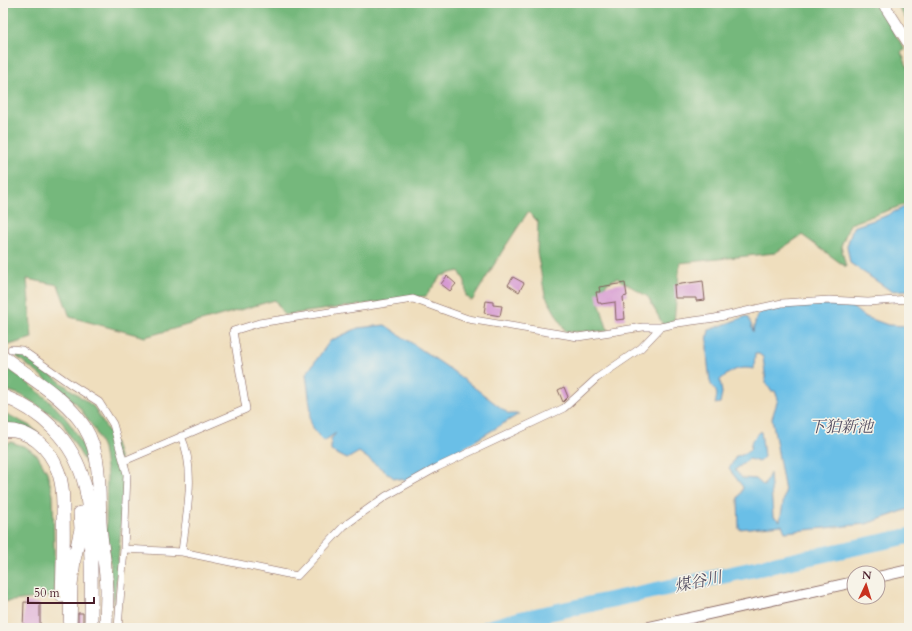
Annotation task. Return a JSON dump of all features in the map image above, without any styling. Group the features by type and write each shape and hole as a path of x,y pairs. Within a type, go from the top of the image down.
{"highway":[{"path":"7,353 79,418 88,431 98,459 99,474 90,527 85,572 84,628"},
{"path":"3,396 21,404 44,419 67,445 77,462 84,483 88,508 98,628"},
{"path":"3,406 21,413 32,420 51,437 60,448 72,472 77,486 80,506 90,527 107,588 106,628"},
{"path":"3,431 8,430 21,432 31,436 49,453 59,472 62,485 64,529 62,628"},
{"path":"70,628 73,566 90,527"},
{"path":"77,628 78,573 90,527"},
{"path":"90,527 92,573 91,628"}],"main road":[{"path":"883,3 909,44"}],"street":[{"path":"124,462 181,436 246,410 233,331 259,322 413,299 468,320 578,337 643,327 660,327 715,318 782,303 828,300 868,302 909,299"},
{"path":"124,549 182,552 297,576 344,526 386,496 438,467 564,408 597,378 640,348 660,327"},
{"path":"7,353 22,350 99,402 113,424 127,474 124,549 118,628"},
{"path":"181,436 186,447 190,477 182,552"},
{"path":"886,575 909,570"},
{"path":"645,628 846,584"}],"green space":[{"path":"3,3 877,3 905,50 901,52 909,70 909,203 850,224 841,246 846,267 802,235 775,253 680,263 674,321 663,325 648,297 617,278 606,284 598,299 608,331 566,332 545,295 537,252 538,222 528,212 472,301 466,296 465,281 459,271 441,276 426,296 284,315 275,300 145,337 70,317 58,285 27,279 32,338 6,346 3,342"},
{"path":"896,3 909,3 909,24"},
{"path":"12,353 22,353 94,407 115,443 123,471 124,493 114,608 106,523 107,476 103,448 95,430 77,404"},
{"path":"3,364 26,381 59,410 76,433 83,446 88,467 61,420 21,395 3,389"},
{"path":"3,412 32,427 39,435 28,428 3,426"},
{"path":"11,442 26,447 38,456 47,472 53,495 55,596 3,602 3,444"}],"water":[{"path":"909,205 909,290 891,291 850,263 847,246 853,227 883,217"},
{"name":"下狛新池","path":"785,304 850,305 863,316 888,325 909,326 909,509 866,524 785,532 782,525 739,529 738,498 743,487 729,469 736,456 742,455 750,450 752,440 761,431 764,457 759,462 749,459 735,470 742,478 756,479 764,486 770,473 773,516 780,521 785,492 772,418 778,399 775,391 771,391 766,382 763,357 759,354 755,354 754,369 744,368 736,370 720,380 722,393 720,403 715,404 717,395 711,384 708,369 707,348 709,330 747,316 753,332 759,313 762,310"},
{"path":"385,325 450,369 509,414 519,414 409,481 394,478 359,452 347,459 331,451 331,439 336,433 324,441 311,424 306,374 330,341 358,328"}],"building":[{"path":"447,276 456,284 450,291 441,284"},
{"path":"513,277 524,283 519,292 508,285"},
{"path":"703,281 705,300 696,301 696,298 675,298 674,285"},
{"path":"625,283 627,296 623,297 625,319 616,320 615,302 598,303 596,292 600,292 599,287"},
{"path":"486,301 493,302 493,305 502,306 500,316 484,313"},
{"path":"564,387 568,397 563,402 558,390"},
{"path":"24,602 40,603 40,628 23,628"},
{"path":"78,613 83,613 83,626 78,626"}],"waterway":[{"name":"煤谷川","path":"488,628 521,619 909,536"}]}
